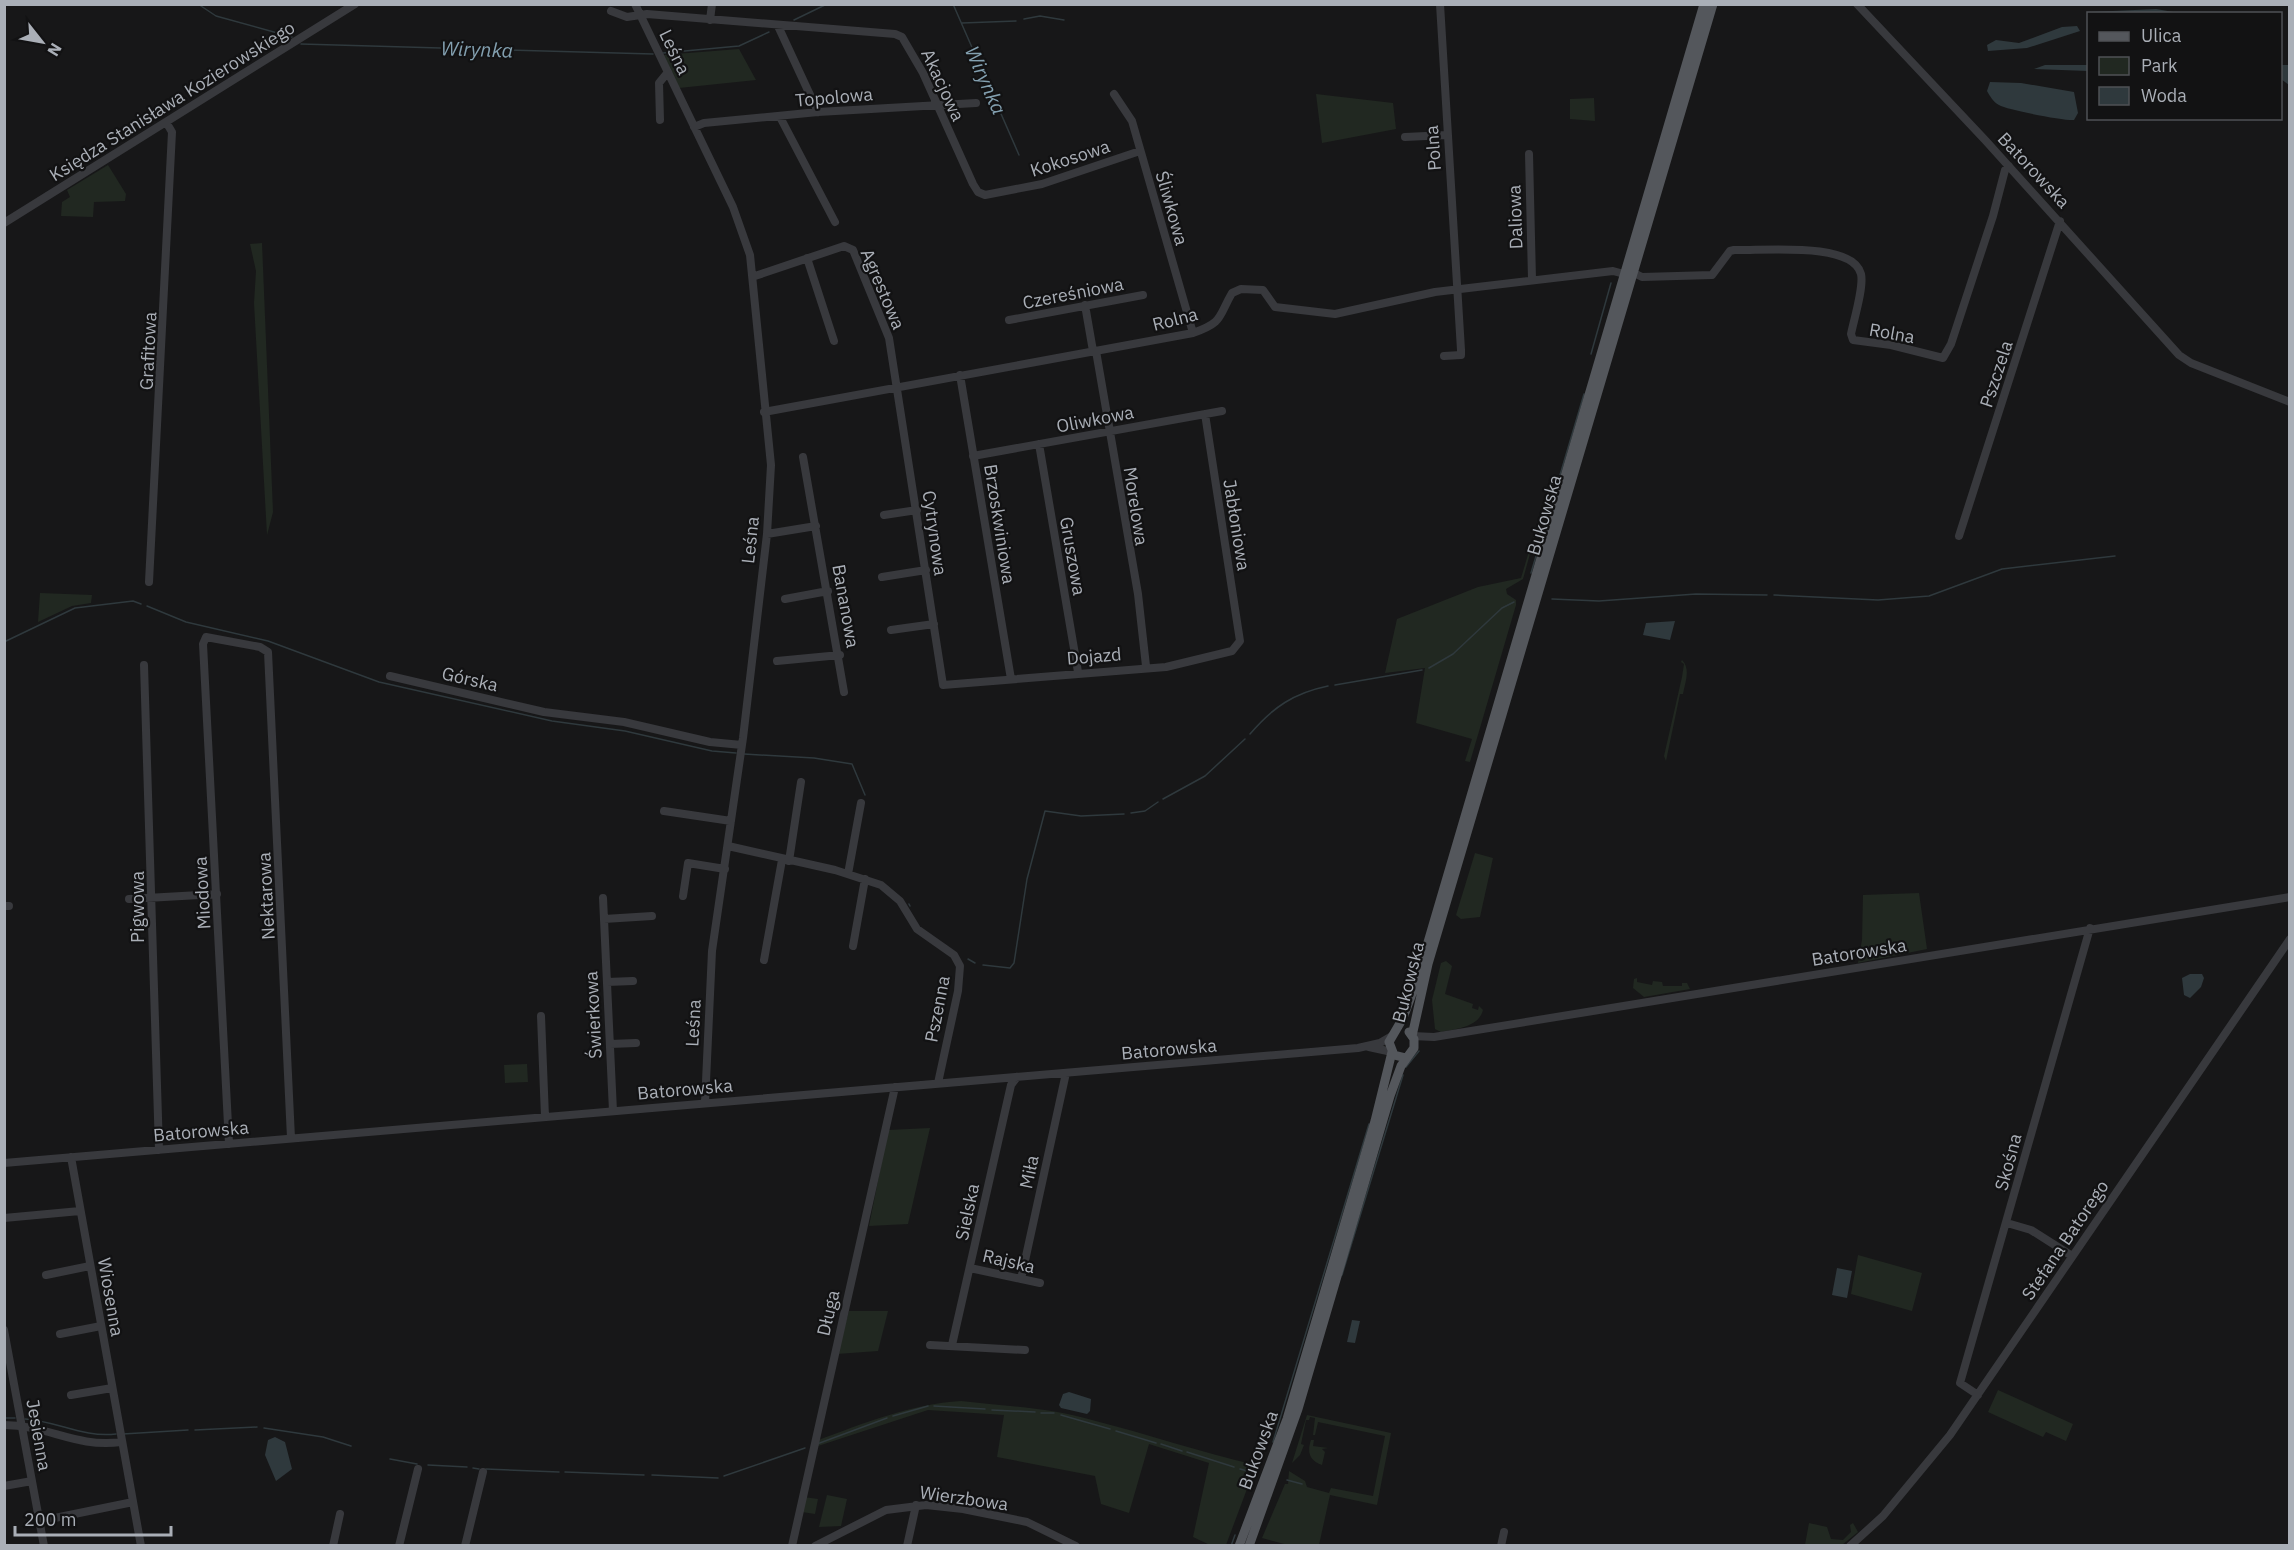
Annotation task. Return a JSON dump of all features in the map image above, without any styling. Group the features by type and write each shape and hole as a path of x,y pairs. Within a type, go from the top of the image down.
{"main road":[{"name":"Bukowska","path":"1412,1036 1428,964 1629,273 1704,4"},
{"name":"Bukowska","path":"1393,1034 1403,1018 1416,983 1629,273 1713,4"},
{"path":"1402,1029 1412,1036 1413,1050 1406,1058 1400,1058 1392,1052 1389,1044 1393,1034 1402,1029"},
{"name":"Bukowska","path":"1239,1545 1295,1393 1376,1121 1392,1052"},
{"name":"Bukowska","path":"1249,1545 1298,1409 1390,1096 1406,1058"}],"street":[{"name":"Księdza Stanisława Kozierowskiego","path":"4,223 355,4"},
{"name":"Leśna","path":"635,4 743,232 754,276 758,346 771,465 768,534 742,745 712,951 705,1103"},
{"path":"710,20 712,4"},
{"name":"Polna","path":"1440,4 1461,350 1461,355 1444,356"},
{"name":"Batorowska","path":"1857,4 2060,221 2185,360 2289,402"},
{"name":"Akacjowa","path":"612,11 627,17 640,15 710,20 895,34 902,37 923,74 973,184"},
{"path":"778,26 818,112"},
{"path":"660,120 659,83 668,72"},
{"name":"Śliwkowa","path":"1114,94 1132,122 1193,333"},
{"name":"Topolowa","path":"694,127 704,123 818,112 976,104"},
{"path":"780,117 836,222"},
{"name":"Grafitowa","path":"149,582 168,244 172,132 166,122"},
{"path":"1405,137 1447,135"},
{"name":"Kokosowa","path":"973,184 978,192 985,195 1008,192 1042,184 1140,151"},
{"name":"Daliowa","path":"1529,154 1532,279"},
{"name":"Rolna","path":"765,412 1193,333 1216,322 1224,314 1232,293 1241,289 1263,290 1275,307 1335,314 1457,289 1532,279 1601,274 1612,277 1638,269 1657,274 1712,275 1730,251 1734,250 1827,251 1843,255 1857,265 1862,277 1851,334 1853,340 1891,345 1943,358 1951,344 1993,216 2005,170 2009,166"},
{"name":"Pszczela","path":"1959,536 2060,221"},
{"name":"Agrestowa","path":"754,276 844,246 853,250 889,338 898,386"},
{"path":"807,258 834,341"},
{"name":"Czereśniowa","path":"1009,320 1143,295"},
{"name":"Morelowa","path":"1085,305 1138,594 1146,666"},
{"name":"Brzoskwiniowa","path":"960,375 1011,679"},
{"name":"Cytrynowa","path":"898,386 943,685"},
{"name":"Oliwkowa","path":"973,456 1222,411"},
{"name":"Jabłoniowa","path":"1204,414 1240,641"},
{"name":"Gruszowa","path":"1039,444 1078,672"},
{"name":"Bananowa","path":"803,457 840,655 844,692"},
{"path":"884,515 917,510"},
{"path":"768,534 816,526"},
{"path":"882,577 926,570"},
{"path":"785,599 828,591"},
{"path":"891,630 934,624"},
{"name":"Miodowa","path":"230,1144 203,641 206,637 230,639 260,647 268,652"},
{"name":"Dojazd","path":"943,685 1146,666 1166,667 1232,651 1240,641"},
{"name":"Nektarowa","path":"268,652 291,1138"},
{"path":"777,661 840,655"},
{"name":"Pigwowa","path":"144,665 153,897 150,903 159,1150"},
{"name":"Górska","path":"390,676 544,711 624,722 710,742 742,745"},
{"path":"764,960 801,782"},
{"path":"848,874 861,803"},
{"path":"664,811 731,821"},
{"name":"Pszenna","path":"728,846 865,879 891,892 917,929 958,960 958,991 938,1083"},
{"path":"683,896 688,863 725,868"},
{"path":"853,946 865,879"},
{"path":"129,898 217,894"},
{"name":"Batorowska","path":"1412,1036 1434,1037 2289,897"},
{"name":"Świerkowa","path":"603,898 613,1111"},
{"path":"604,919 652,916"},
{"name":"Skośna","path":"1978,1395 1960,1383 2090,928"},
{"name":"Stefana Batorego","path":"1850,1545 1883,1516 1950,1435 2289,939"},
{"path":"607,981 633,981"},
{"path":"541,1016 545,1117"},
{"name":"Batorowska","path":"1368,1047 1393,1034"},
{"name":"Batorowska","path":"1413,1050 1434,1037"},
{"path":"610,1044 636,1043"},
{"name":"Batorowska","path":"4,1163 938,1083 1008,1081 1017,1077 1368,1047 1392,1052"},
{"name":"Miła","path":"1021,1279 1066,1073"},
{"name":"Sielska","path":"952,1345 1008,1081"},
{"name":"Długa","path":"792,1545 896,1087"},
{"name":"Wiosenna","path":"71,1157 141,1545"},
{"path":"4,1218 80,1210"},
{"path":"2007,1223 2031,1230 2072,1256"},
{"path":"46,1275 90,1266"},
{"name":"Rajska","path":"970,1268 1040,1283"},
{"path":"60,1334 101,1326"},
{"name":"Jesienna","path":"4,1330 44,1545"},
{"path":"930,1345 1025,1350"},
{"path":"71,1395 112,1388"},
{"path":"4,1425 21,1425 93,1444 121,1442"},
{"path":"399,1545 418,1469"},
{"path":"465,1545 483,1472"},
{"path":"4,1486 32,1481"},
{"path":"39,1521 133,1502"},
{"path":"907,1545 916,1505"},
{"name":"Wierzbowa","path":"815,1545 886,1510 916,1505 953,1508 1027,1522 1076,1545"},
{"path":"333,1545 340,1514"},
{"path":"1501,1545 1504,1532"}],"green space":[{"path":"739,49 756,80 679,88 663,55"},
{"path":"1316,94 1393,103 1396,129 1322,143"},
{"path":"1594,98 1595,121 1570,119 1570,99"},
{"path":"108,165 126,194 125,201 94,202 93,217 61,216 62,202 70,197 67,190"},
{"path":"262,243 273,512 267,535 254,303 256,271 250,244"},
{"path":"1552,474 1523,579 1506,589 1507,594 1516,600 1516,605 1470,762 1465,761 1472,739 1416,723 1425,668 1385,673 1397,619 1478,587 1521,578"},
{"path":"40,593 92,595 91,603 72,606 38,622"},
{"path":"1682,660 1685,664 1687,672 1686,681 1683,694 1680,694 1666,761 1664,756 1682,677 1684,664"},
{"path":"1475,853 1493,858 1480,917 1461,919 1456,915"},
{"path":"1919,893 1927,949 1858,963 1862,940 1863,895"},
{"path":"1446,961 1452,966 1445,994 1473,1004 1472,1008 1478,1010 1479,1006 1483,1010 1481,1016 1472,1024 1441,1032 1435,1029 1432,1000 1441,963"},
{"path":"1637,978 1637,982 1652,985 1653,981 1662,982 1663,986 1682,986 1682,983 1687,983 1690,989 1644,997 1633,988 1634,979"},
{"path":"527,1064 528,1082 505,1083 504,1065"},
{"path":"930,1128 908,1224 869,1226 888,1130"},
{"path":"1858,1255 1922,1273 1912,1311 1851,1294"},
{"path":"849,1311 888,1311 878,1351 837,1354"},
{"path":"1998,1390 2073,1424 2066,1441 2046,1432 2043,1437 1988,1412"},
{"path":"961,1401 1076,1416 1256,1465 1226,1545 1212,1546 1193,1537 1209,1463 1149,1444 1129,1513 1101,1504 1095,1476 997,1457 1004,1415 928,1410 815,1447 816,1441 888,1415 924,1406"},
{"path":"1307,1415 1391,1433 1377,1505 1330,1495 1319,1545 1288,1545 1262,1538 1285,1484 1288,1484 1289,1471 1305,1481 1307,1487 1329,1493 1331,1488 1373,1496 1385,1436 1318,1422 1315,1435 1313,1435 1315,1418 1310,1417 1306,1420 1301,1444 1304,1445 1300,1455 1292,1463"},
{"path":"1311,1440 1314,1440 1313,1446 1328,1448 1322,1449 1325,1452 1322,1465 1314,1461 1310,1455"},
{"path":"827,1495 847,1499 841,1526 819,1527"},
{"path":"804,1497 818,1499 815,1514 802,1512"},
{"path":"1809,1523 1827,1527 1831,1539 1843,1540 1851,1532 1850,1525 1853,1523 1858,1532 1842,1545 1805,1545"}],"water":[{"path":"2156,9 2173,12 2091,12"},
{"path":"2077,26 2080,31 2027,48 1988,51 1987,45 1996,40 2019,43 2062,27"},
{"path":"2045,65 2087,65 2087,71 2034,69"},
{"path":"2282,65 2289,65 2289,85 2282,80"},
{"path":"1990,82 2021,83 2074,92 2078,113 2074,120 2069,120 2004,107 1995,102 1987,91"},
{"path":"1675,621 1670,640 1643,635 1646,623"},
{"path":"2190,974 2202,974 2204,978 2201,987 2190,998 2184,995 2182,978"},
{"path":"1837,1268 1852,1271 1847,1298 1832,1295"},
{"path":"1352,1320 1360,1321 1355,1343 1347,1342"},
{"path":"1069,1392 1091,1399 1090,1411 1087,1414 1061,1408 1059,1405 1063,1394"},
{"path":"275,1437 285,1442 292,1469 276,1481 265,1455 268,1440"}],"waterway":[{"name":"Wirynka","path":"198,4 216,16 292,37"},
{"name":"Wirynka","path":"794,20 827,4"},
{"name":"Wirynka","path":"953,4 1019,155"},
{"path":"1024,19 1040,16 1064,20"},
{"path":"962,23 1016,21"},
{"name":"Wirynka","path":"663,53 739,46 769,32"},
{"name":"Wirynka","path":"301,44 653,54"},
{"path":"1591,354 1611,283"},
{"path":"1531,573 1584,394"},
{"path":"1774,595 1878,600 1929,596 2002,569 2115,556"},
{"path":"1552,599 1599,601 1696,594 1767,595"},
{"path":"4,642 75,608 133,601 141,604"},
{"path":"1429,668 1453,654 1502,608 1514,602"},
{"path":"147,606 186,622 268,641 379,682 552,721 625,731 712,751 736,753"},
{"path":"1335,685 1422,670"},
{"path":"1250,734 1267,716 1285,702 1328,686"},
{"path":"1163,799 1205,776 1245,739"},
{"path":"744,754 814,758 852,764 865,795"},
{"path":"1131,813 1145,811 1158,802"},
{"path":"983,965 1010,968 1014,963 1027,879 1045,811 1081,816 1124,814"},
{"path":"968,959 975,963"},
{"path":"1406,1067 1419,1051"},
{"path":"1342,1275 1403,1075"},
{"path":"1273,1442 1369,1124"},
{"path":"893,1416 928,1406"},
{"path":"934,1406 985,1409"},
{"path":"992,1410 1035,1412"},
{"path":"1041,1413 1054,1413"},
{"path":"1061,1415 1110,1429"},
{"path":"4,1418 15,1418"},
{"path":"817,1444 887,1418"},
{"path":"25,1419 92,1434 116,1434"},
{"path":"195,1430 257,1427"},
{"path":"264,1428 323,1437 351,1446"},
{"path":"123,1434 188,1430"},
{"path":"1116,1431 1156,1443"},
{"path":"1161,1444 1182,1451"},
{"path":"724,1476 805,1448"},
{"path":"1187,1452 1234,1467"},
{"path":"390,1459 417,1464"},
{"path":"428,1465 467,1467"},
{"path":"473,1468 479,1469"},
{"path":"486,1469 559,1472"},
{"path":"1240,1469 1251,1472"},
{"path":"565,1472 644,1475"},
{"path":"652,1475 718,1478"},
{"path":"1287,1480 1302,1484"},
{"path":"1231,1546 1235,1535"}]}
